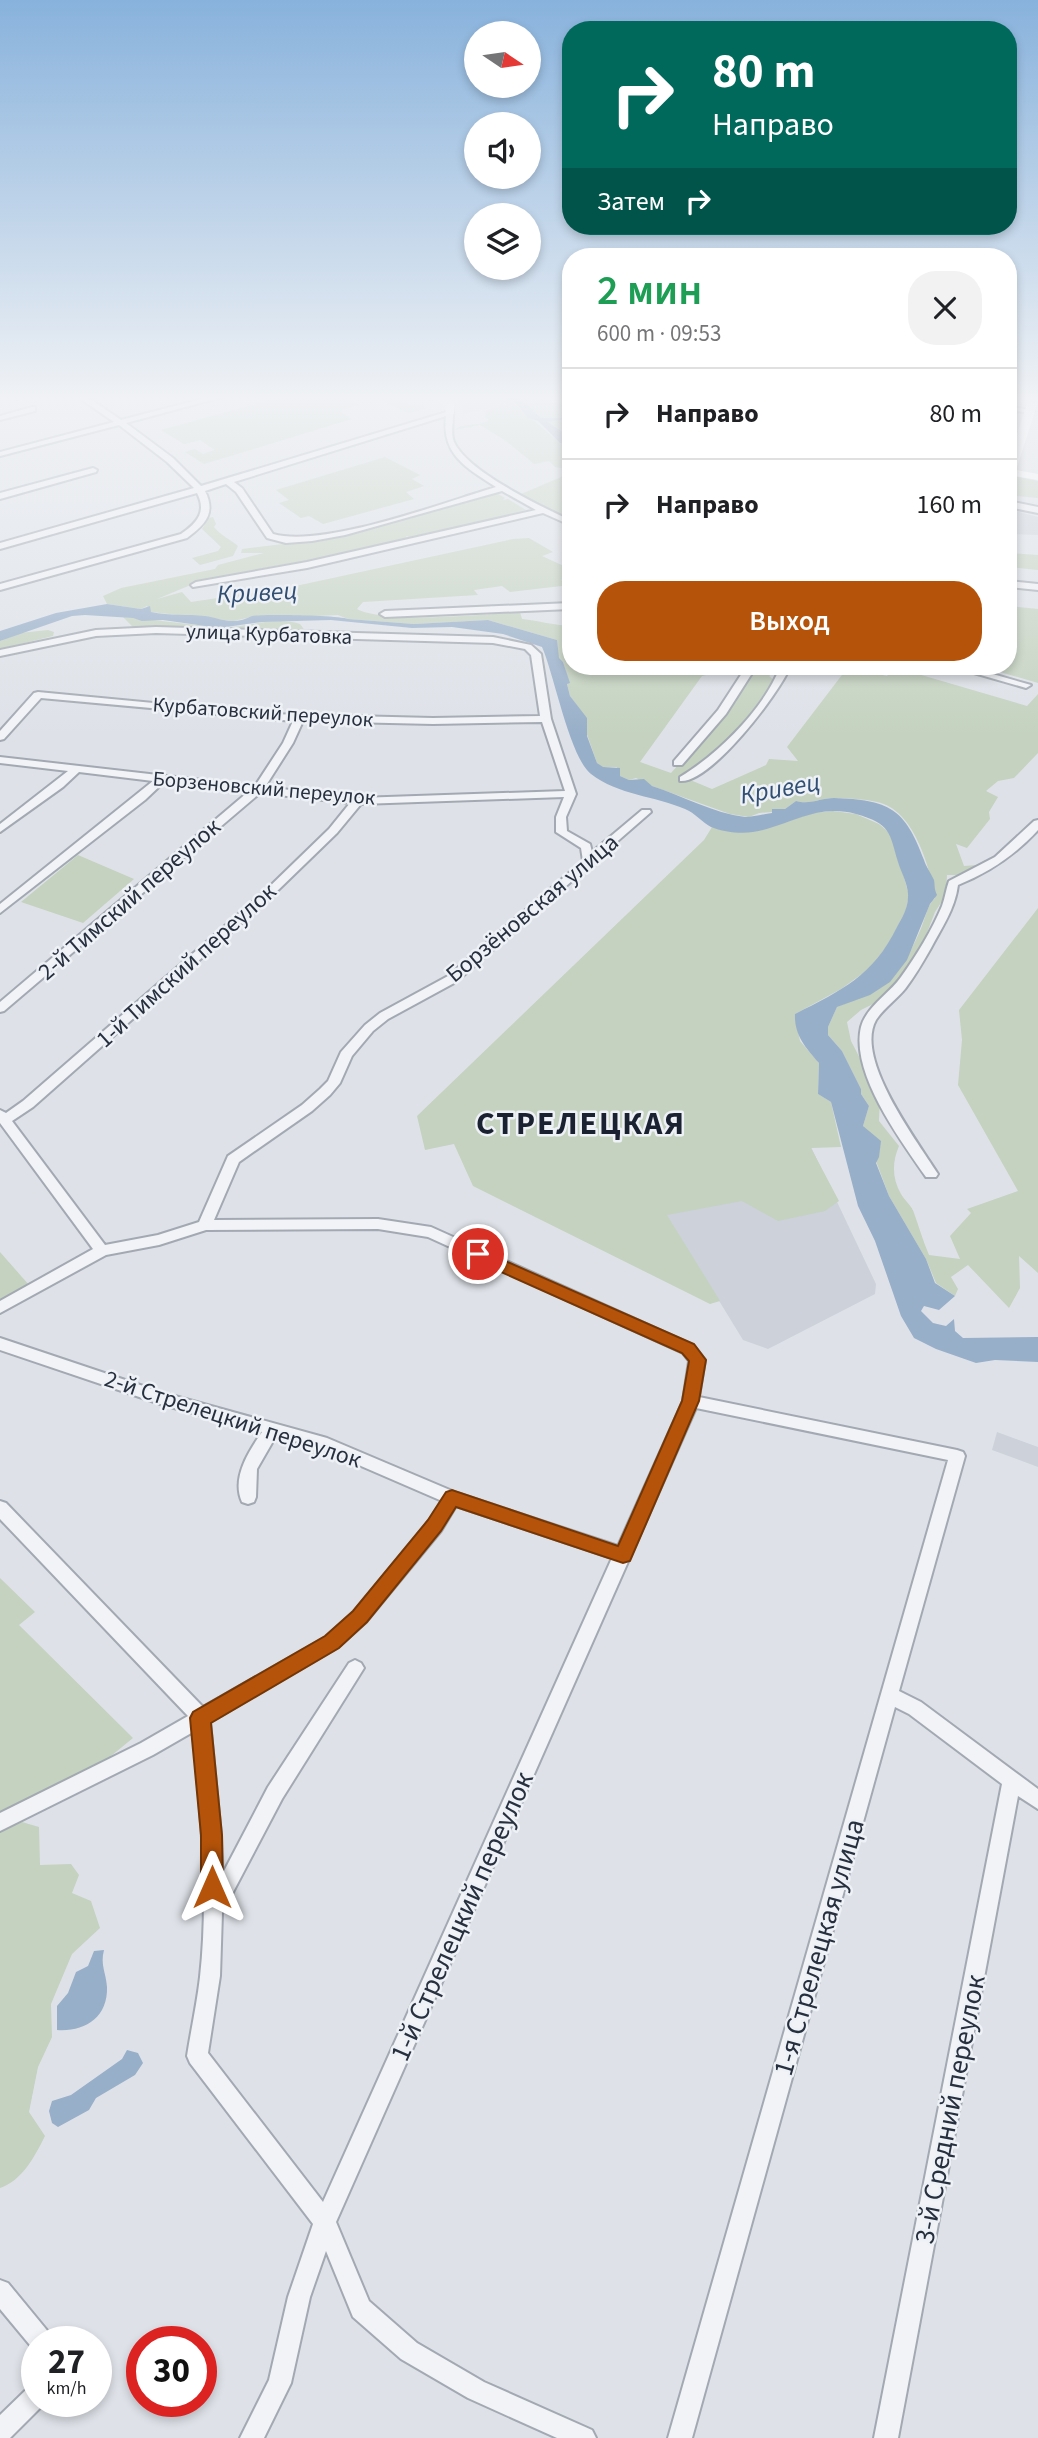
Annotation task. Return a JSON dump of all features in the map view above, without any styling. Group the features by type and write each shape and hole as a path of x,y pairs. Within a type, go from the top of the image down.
{"street":[{"path":"0,546 131,509"},
{"path":"0,587 184,536 202,520 205,509"},
{"path":"251,509 264,529 276,541 328,536 435,509"},
{"path":"538,509 562,520"},
{"path":"196,585 307,565 542,511"},
{"path":"1017,585 1038,587"},
{"path":"385,614 562,606"},
{"name":"улица Курбатовка","path":"0,653 96,633 156,631 493,640 528,647 536,654 546,719"},
{"path":"678,763 722,712 746,675"},
{"path":"684,779 705,767 744,726 783,675"},
{"path":"988,675 1026,685"},
{"name":"Курбатовский переулок","path":"0,737 38,695 299,718 433,721 546,719"},
{"name":"2-й Тимский переулок","path":"0,1008 258,789 288,743 299,718"},
{"path":"546,719 571,794 561,817 562,832 586,846 588,860"},
{"name":"Борзеновский переулок","path":"0,761 358,801 571,794"},
{"path":"0,829 76,769"},
{"path":"0,910 141,798 161,779"},
{"name":"1-й Тимский переулок","path":"2,1117 28,1104 232,926 333,831 358,801"},
{"name":"Борзёновская улица","path":"205,1225 233,1159 307,1108 325,1092 334,1083 346,1055 369,1028 384,1016 452,979 646,812"},
{"path":"931,1174 900,1130 878,1087 868,1058 866,1038 869,1024 900,987 947,912 953,883 985,871 1011,851 1038,823"},
{"path":"2,1117 102,1251"},
{"path":"0,1308 102,1251 159,1240 205,1225 378,1224 431,1232 688,1349 697,1360 691,1401"},
{"name":"2-й Стрелецкий переулок","path":"0,1344 163,1399 321,1442 452,1498 623,1555"},
{"name":"1-я Стрелецкая улица","path":"680,2438 957,1456 691,1401"},
{"name":"1-й Стрелецкий переулок","path":"252,2438 280,2383 299,2297 325,2222 691,1401"},
{"path":"248,1497 245,1482 247,1469 272,1429"},
{"path":"0,1822 135,1755 332,1642 360,1616 435,1526 452,1498"},
{"path":"0,1508 201,1718 212,1835 212,1912 210,1976 197,2056 325,2222 361,2309 409,2351 476,2390 584,2438"},
{"path":"212,1912 275,1793 355,1668"},
{"path":"889,1695 915,1708 1038,1800"},
{"name":"3-й Средний переулок","path":"886,2438 1012,1780"},
{"path":"0,2291 29,2326"},
{"path":"0,2431 21,2411"}],"shaded area":[{"path":"1017,511 1038,517 1038,535 1017,534"},
{"path":"811,1147 876,1284 875,1294 768,1349 743,1340 666,1214"},
{"path":"997,1432 1038,1447 1038,1467 992,1450"}],"green space":[{"path":"287,509 378,509 323,524 309,516 301,518"},
{"path":"437,509 526,510 429,535 427,533 413,538 406,536 408,541 198,582 157,599 182,592 191,602 291,587 513,539 529,538 553,552 542,556 562,565 562,586 510,592 502,586 474,590 478,595 363,602 357,609 371,614 412,617 520,612 522,619 562,625 562,661 558,658 557,640 488,620 414,624 348,619 338,615 282,615 256,616 233,621 151,612 147,606 141,609 107,604 103,596 121,588 215,569 218,565 264,553 241,553 242,549 317,540 368,529"},
{"path":"547,509 562,509 562,516"},
{"path":"213,517 216,524 214,527 238,546 233,556 200,565 192,558 218,551 221,547 202,529 209,518"},
{"path":"1017,554 1038,555 1038,570 1017,568"},
{"path":"1017,607 1038,609 1038,683 1010,675 1017,675"},
{"path":"123,617 214,627 279,621 300,624 306,632 134,628"},
{"path":"48,630 54,632 53,636 0,649 0,641 20,633"},
{"path":"567,675 706,675 702,676 640,762 671,773 732,704 750,675 770,675 775,681 733,734 710,757 683,777 712,789 766,765 769,759 798,761 787,747 842,675 921,675 1027,706 1038,694 1038,753 1014,778 998,781 986,791 998,797 989,812 990,819 967,848 956,844 964,866 977,865 985,860 989,864 960,875 947,875 946,895 935,912 923,943 898,982 879,1001 861,1010 847,1022 851,1041 880,1097 879,1121 899,1146 894,1164 896,1182 913,1210 929,1255 960,1259 950,1236 971,1213 967,1209 1018,1191 958,1085 962,1040 959,1010 1038,908 1038,1273 1019,1256 1020,1288 1009,1308 968,1265 951,1277 958,1289 955,1296 936,1283 926,1259 889,1196 863,1126 869,1106 842,1051 828,1035 828,1027 837,1007 878,988 896,973 911,949 935,898 924,856 910,828 890,807 866,800 829,798 796,801 785,809 772,809 772,812 749,817 730,814 636,778 629,780 620,776 617,767 602,767 597,763 577,706 570,696 567,684"},
{"path":"833,811 856,814 879,824 892,835 909,895 906,910 892,938 873,966 841,989 795,1014 800,1041 819,1063 818,1094 831,1102 841,1147 811,1148 839,1201 825,1211 778,1221 742,1201 667,1215 720,1301 710,1304 473,1186 454,1144 425,1150 417,1116 704,840 712,827 752,832 813,813"},
{"path":"78,855 134,879 83,923 21,902"},
{"path":"0,1252 29,1285 0,1301"},
{"path":"0,1578 35,1612 19,1625 133,1738 95,1769 0,1815"},
{"path":"22,1822 39,1827 40,1865 71,1864 79,1875 72,1893 91,1901 100,1928 72,1954 51,2004 52,2037 38,2067 29,2112 45,2136 21,2174 0,2188 0,1831"}],"water":[{"path":"107,604 141,609 150,606 151,612 232,621 269,615 414,624 488,620 557,640 562,675 567,675 570,696 587,718 587,736 597,763 603,767 620,768 620,776 629,780 644,779 652,786 698,804 745,817 772,813 772,809 785,809 796,801 834,798 869,801 892,810 902,818 917,842 934,880 937,895 930,904 907,960 890,982 870,995 837,1007 828,1027 828,1035 842,1051 869,1106 863,1126 881,1141 876,1163 889,1196 926,1259 935,1283 955,1296 939,1310 924,1306 921,1311 933,1323 946,1326 954,1319 955,1331 963,1338 1038,1337 1038,1362 995,1360 976,1363 914,1338 901,1316 875,1241 858,1206 831,1102 818,1094 819,1063 805,1046 796,1028 795,1014 842,989 867,970 888,944 904,913 908,901 907,888 890,836 882,826 856,814 828,811 753,832 726,831 711,827 685,809 625,791 602,781 583,765 576,751 542,647 503,634 452,627 412,628 331,620 262,622 219,628 163,620 142,621 85,615 72,616 0,641 0,631 56,613"},
{"path":"104,1950 103,1964 107,1987 99,2015 85,2025 57,2030 57,2006 68,1993 76,1972 88,1966 94,1951"},
{"path":"127,2050 138,2053 143,2063 135,2075 96,2098 89,2110 58,2127 52,2123 49,2111 52,2101 71,2095 122,2059"}],"district":[{"name":"СТРЕЛЕЦКАЯ","path":"581,1123"}],"route":[{"path":"212,1887 212,1835 201,1718 332,1642 360,1616 435,1526 452,1498 623,1555 691,1401 697,1360 688,1349 478,1254"}],"water label":[{"name":"Кривец","path":"257,592"},
{"name":"Кривец","path":"780,788"}]}
